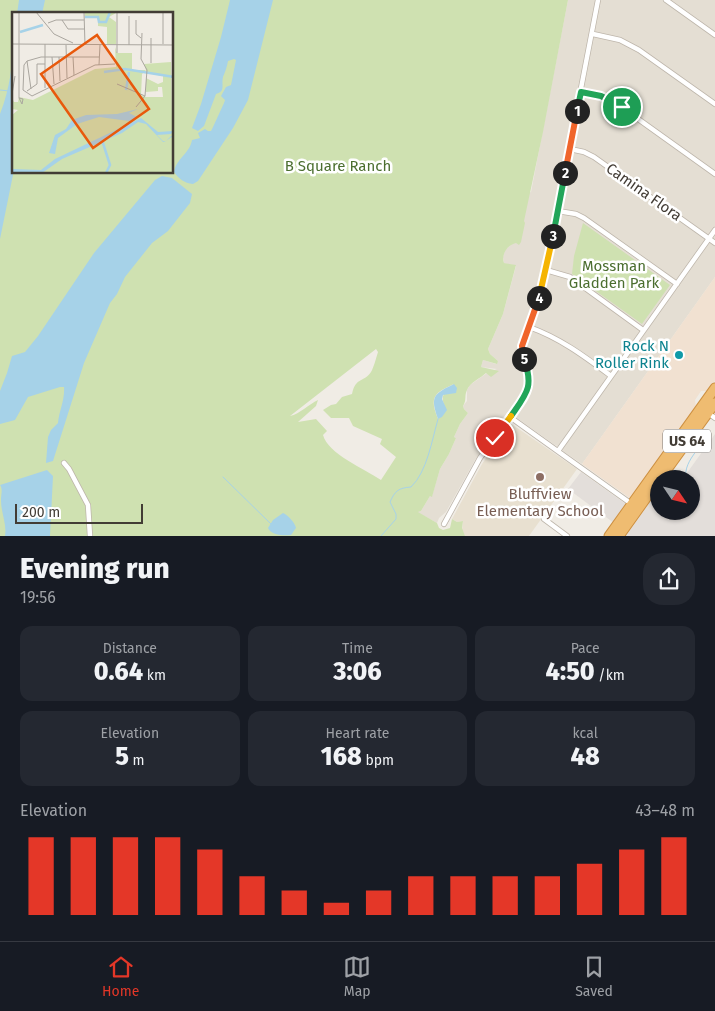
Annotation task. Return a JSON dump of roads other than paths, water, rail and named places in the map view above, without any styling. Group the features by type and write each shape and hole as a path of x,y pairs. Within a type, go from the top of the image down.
{"highway":[{"name":"US 64","path":"619,536 634,507 708,413 715,388"},
{"name":"US 64","path":"666,470 715,403"},
{"name":"US 64","path":"609,536 650,489"}],"street":[{"path":"444,524 480,458 524,396 530,379 522,354 522,346 546,270 593,34 598,0"},
{"path":"666,0 715,35"},
{"path":"593,34 620,40 634,47 715,104"},
{"path":"581,92 601,96 613,101 715,174"},
{"name":"Camina Flora","path":"570,149 584,152 594,157 715,243"},
{"path":"558,210 584,218 677,284"},
{"path":"558,451 715,230"},
{"path":"546,270 563,274 576,281 643,330"},
{"path":"529,327 547,333 564,342 611,376"},
{"path":"510,417 634,507"},
{"path":"64,463 68,466 88,505 90,536"},
{"path":"544,519 567,536"}],"water":[{"path":"19,0 45,0 42,12 17,12"},
{"path":"230,0 273,0 248,100 233,128 198,181 193,184 184,182 174,172 175,167 189,149 192,140 200,138 198,133 205,129 211,131 225,100 221,96 226,87 231,85 236,60 234,59 228,61 223,77 222,89 216,94 204,126 198,131 192,128 221,37"},
{"path":"12,59 13,174 0,239 0,114 10,77"},
{"path":"162,176 172,178 192,194 190,203 168,231 152,243 125,277 117,294 110,303 84,363 53,461 46,463 48,437 51,430 58,423 64,387 28,397 15,420 0,424 0,391 12,356 25,352 38,336 94,253 155,180"},
{"path":"454,384 457,388 456,393 443,395 442,399 447,410 438,419 434,406 435,397"},
{"path":"47,470 53,476 50,536 5,536 1,505 2,490 0,485"},
{"path":"283,513 289,517 296,528 291,535 274,534 268,528 273,520"}],"waterway":[{"path":"0,90 9,91"},
{"path":"381,536 396,519 396,514 390,502 394,495 400,489 411,487 421,473 438,419"},
{"path":"686,470 691,458 703,441 705,431"},
{"path":"223,477 271,524"}],"place":[{"name":"Rock N Roller Rink","path":"679,355"},
{"name":"Bluffview Elementary School","path":"540,477"}],"park label":[{"name":"B Square Ranch","path":"338,166"},
{"name":"Mossman Gladden Park","path":"614,274"}]}
